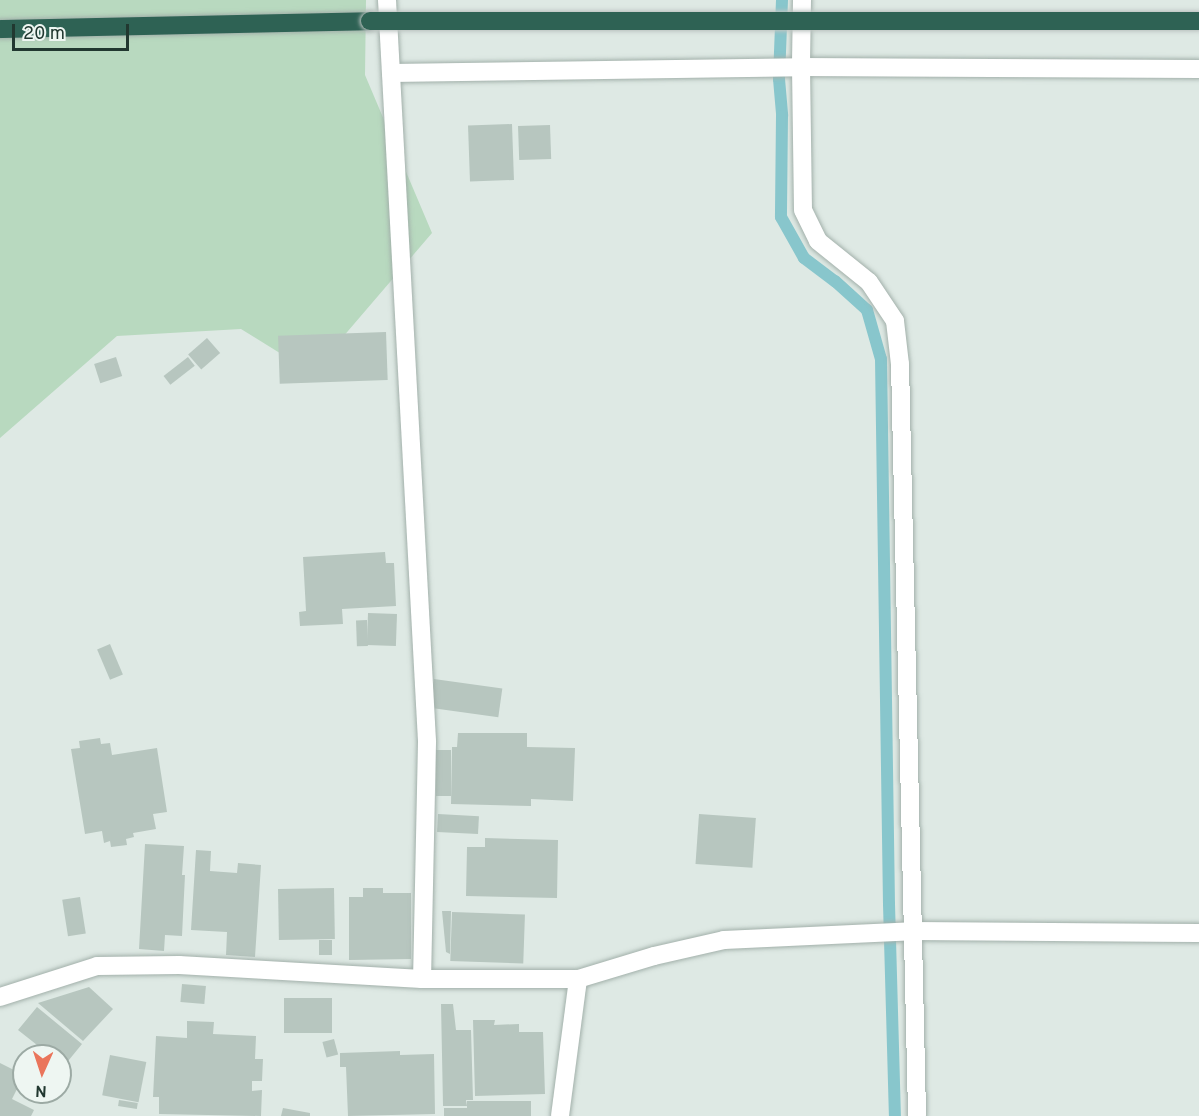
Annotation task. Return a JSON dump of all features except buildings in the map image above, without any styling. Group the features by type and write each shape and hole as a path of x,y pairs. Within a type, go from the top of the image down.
{"highway":[{"path":"0,29 370,21 1199,21"}],"street":[{"path":"387,0 427,742 422,979"},
{"path":"802,0 803,210 818,241 869,282 895,321 900,364 917,1116"},
{"path":"391,73 801,68 1199,69"},
{"path":"0,997 97,966 179,965 422,979 578,979 654,956 724,940 912,931 1199,933"},
{"path":"560,1116 578,979"}],"green space":[{"path":"0,0 366,0 365,75 432,233 312,373 241,329 117,336 0,438"}],"waterway":[{"path":"782,0 779,79 782,116 781,217 804,258 835,281 867,310 881,359 889,904 895,1116"}]}
